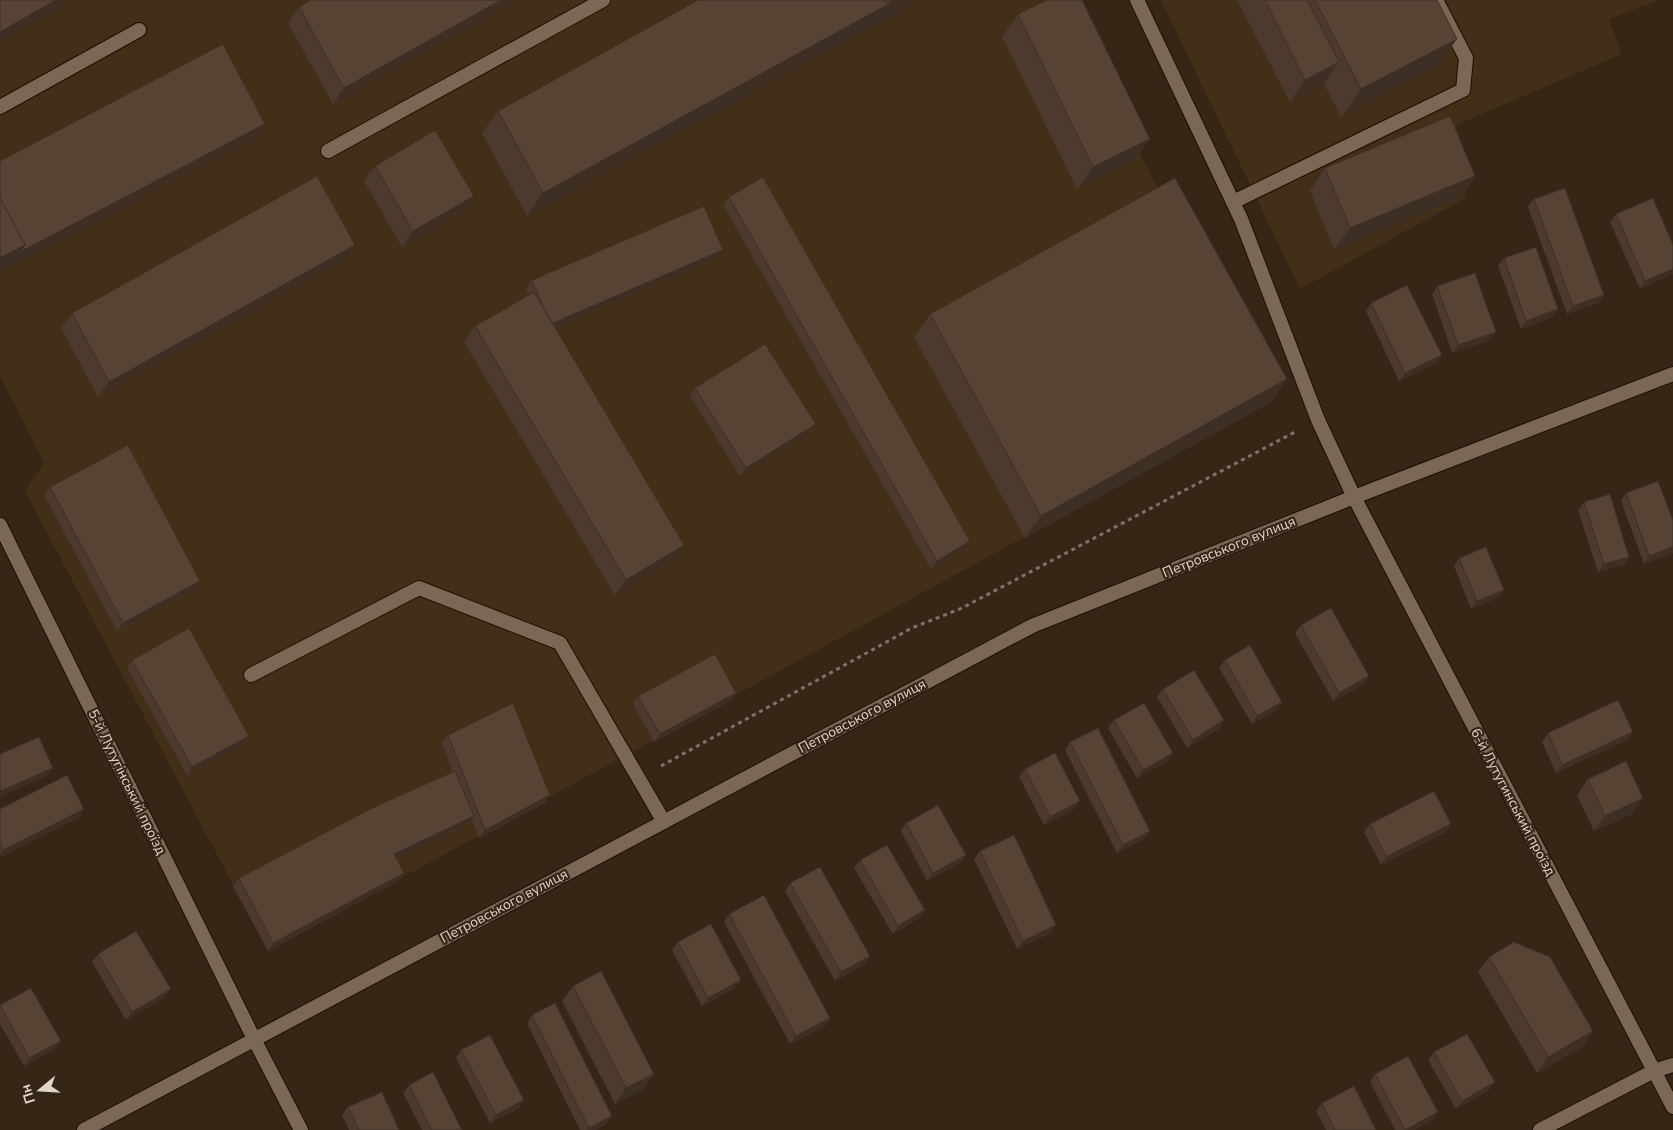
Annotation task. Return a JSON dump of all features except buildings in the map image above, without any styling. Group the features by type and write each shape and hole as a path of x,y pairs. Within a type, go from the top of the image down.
{"street":[{"path":"328,151 603,0"},
{"name":"6-й Лутугинський проїзд","path":"1137,0 1241,219 1318,420 1354,497 1673,1107"},
{"path":"1233,202 1463,90 1466,58 1436,0"},
{"path":"0,107 139,30"},
{"name":"Петровського вулиця","path":"84,1130 1032,626 1354,497 1673,374"},
{"name":"5-й Лутугінський проїзд","path":"0,525 254,1039 301,1130"},
{"path":"251,675 419,588 560,643 664,822"},
{"path":"1540,1130 1654,1071 1673,1065"}],"path":[{"path":"638,778 912,628 962,608 1318,420"}],"shaded area":[{"path":"0,0 1058,0 1271,402 268,951 25,491 44,462 0,376"},
{"path":"1161,0 1659,0 1609,19 1622,54 1456,125 1466,198 1300,289"}]}
